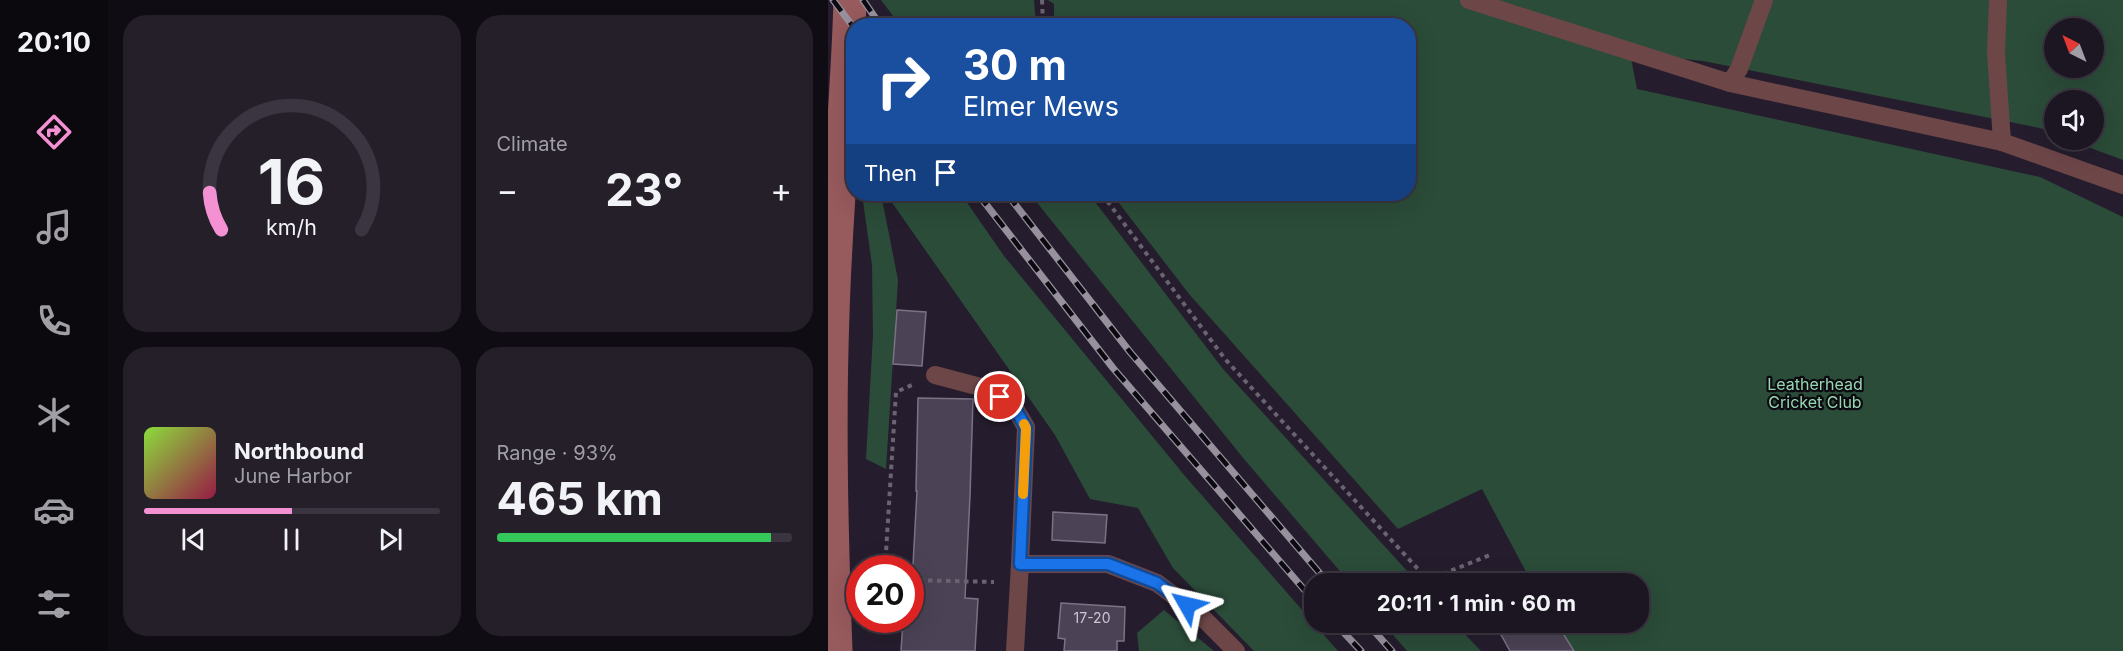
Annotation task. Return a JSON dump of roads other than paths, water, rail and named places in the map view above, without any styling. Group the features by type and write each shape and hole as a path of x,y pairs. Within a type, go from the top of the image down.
{"main road":[{"path":"850,0 850,18"},
{"path":"836,651 831,517 833,315 846,99"}],"lane":[{"path":"1469,0 1730,83 2002,142 2123,185"},
{"path":"1730,83 1739,69 1764,0"},
{"path":"1998,0 1996,52 2002,142"},
{"path":"935,375 988,389 1013,405 1026,428 1015,651"},
{"path":"1020,573 1108,564 1157,583 1201,616 1236,651"}],"railway":[{"path":"833,0 846,18"},
{"path":"863,0 875,18"},
{"path":"983,201 1113,368 1304,589"},
{"path":"1012,201 1130,352 1320,573"},
{"path":"1344,633 1361,651"},
{"path":"1376,633 1392,651"}],"park label":[{"name":"Leatherhead Cricket Club","path":"1815,393"}]}
